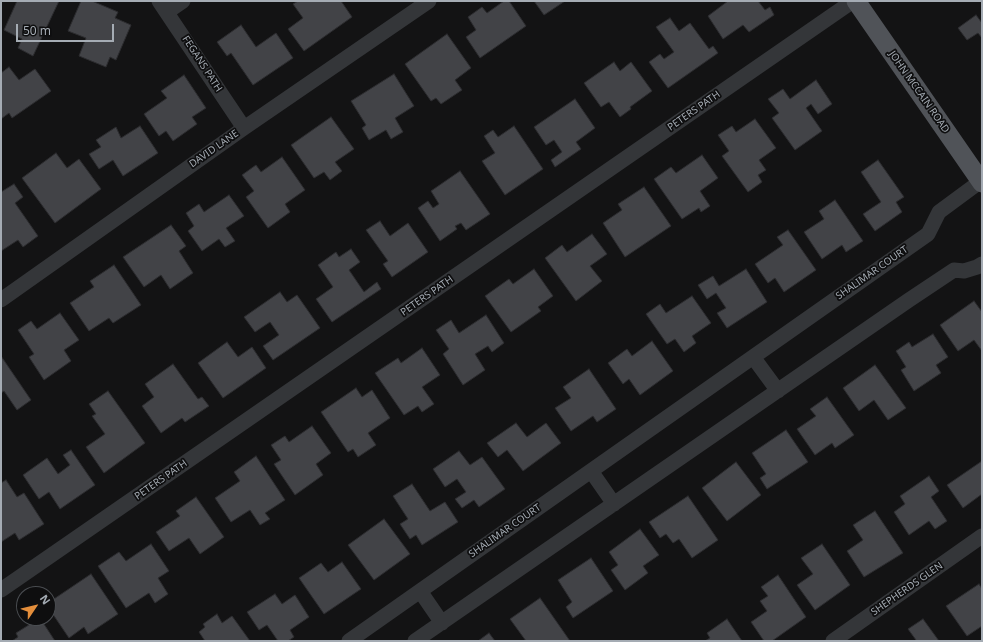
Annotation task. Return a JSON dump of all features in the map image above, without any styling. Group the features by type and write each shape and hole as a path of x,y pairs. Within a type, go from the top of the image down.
{"main road":[{"name":"JOHN MCCAIN ROAD","path":"855,1 981,182"}],"street":[{"path":"163,7 183,1"},
{"name":"DAVID LANE","path":"1,300 244,128 429,1"},
{"name":"PETERS PATH","path":"1,590 855,1"},
{"name":"FEGANS PATH","path":"163,7 244,128"},
{"name":"SHALIMAR COURT","path":"349,641 928,234 939,212 981,182"},
{"path":"415,641 954,270 964,271 982,264"},
{"path":"753,357 778,391"},
{"path":"591,471 614,504"},
{"name":"SHEPHERDS GLEN","path":"833,641 982,536"},
{"path":"420,591 442,623"}],"building":[{"path":"17,1 59,1 33,56 18,48 22,39 4,30"},
{"path":"81,1 92,1 118,12 115,18 131,25 116,60 110,57 106,67 79,56 86,38 68,31"},
{"path":"298,1 341,1 352,17 304,51 288,29 303,18 293,4"},
{"path":"504,1 509,1 526,26 480,58 466,37 476,30 468,17 482,7 487,13"},
{"path":"534,1 565,1 544,15"},
{"path":"728,1 758,1 765,10 770,7 774,15 749,32 743,25 723,39 708,16"},
{"path":"976,15 982,23 982,38 978,33 967,40 958,28"},
{"path":"670,18 679,31 690,23 709,49 713,46 718,53 668,88 649,62 660,54 664,59 674,52 656,27"},
{"path":"241,25 256,47 276,33 293,58 253,85 231,53 227,56 217,42"},
{"path":"447,34 471,68 455,80 462,90 441,104 436,98 431,101 405,64"},
{"path":"614,62 620,71 631,62 652,91 630,107 631,109 620,117 609,102 601,107 584,83"},
{"path":"9,67 19,80 35,69 51,91 12,118 9,113 1,119 1,73"},
{"path":"394,74 414,106 395,118 403,132 391,139 386,130 369,140 362,128 366,125 351,101"},
{"path":"184,75 206,108 192,117 197,124 173,141 166,131 159,136 144,114 167,98 161,91"},
{"path":"816,80 832,104 818,114 811,104 806,108 822,131 795,150 772,118 779,113 768,99 783,89 790,99"},
{"path":"575,99 595,128 576,142 581,149 555,167 551,160 562,152 554,140 546,145 534,127"},
{"path":"331,117 354,149 335,162 342,171 330,180 324,172 314,178 291,145"},
{"path":"755,119 776,148 759,160 766,170 758,175 762,182 748,192 722,156 729,151 718,135 732,126 736,132"},
{"path":"140,126 158,153 123,176 113,160 99,169 89,154 101,147 96,140 116,127 121,138"},
{"path":"514,126 543,169 505,195 482,161 495,153 484,136 493,130 498,137"},
{"path":"56,153 67,168 79,159 101,189 55,223 22,178"},
{"path":"702,155 718,178 700,191 710,206 701,212 699,208 682,219 654,179 671,167 676,173"},
{"path":"282,157 305,190 285,204 290,212 268,228 246,197 254,191 242,175 256,165 261,172"},
{"path":"878,160 904,197 896,202 902,212 875,231 863,214 881,202 861,172"},
{"path":"460,171 490,214 466,230 461,223 455,226 457,229 440,241 418,208 428,201 433,208 439,204 431,191"},
{"path":"14,184 23,197 15,203 38,236 23,247 18,240 1,251 1,192"},
{"path":"644,187 671,226 625,257 603,223 622,210 618,204"},
{"path":"229,195 244,216 226,228 235,241 225,247 219,239 202,251 188,231 194,226 186,213 199,204 204,212"},
{"path":"835,200 863,241 846,252 842,245 822,259 804,232 824,219 819,211"},
{"path":"380,221 390,236 408,223 428,252 392,277 383,264 388,261 366,230"},
{"path":"171,225 186,246 179,251 193,273 170,289 161,275 144,287 123,257"},
{"path":"788,230 816,270 784,292 775,278 768,283 755,264 783,245 777,237"},
{"path":"592,234 607,254 590,266 602,281 576,301 545,258 562,245 567,252"},
{"path":"351,249 360,262 349,270 364,292 377,282 381,289 332,322 316,299 333,287 318,265 336,252 339,257"},
{"path":"114,265 141,305 113,323 109,318 89,331 70,303 94,287 90,281"},
{"path":"534,269 553,296 538,307 541,311 511,332 485,296 509,279 513,284"},
{"path":"746,269 767,302 727,328 717,313 726,308 716,293 707,299 698,285 713,276 719,286"},
{"path":"280,292 287,302 297,295 320,328 273,360 263,346 279,335 270,322 255,332 244,317"},
{"path":"692,296 711,323 692,336 696,343 684,352 675,339 667,344 646,314 660,304 666,313"},
{"path":"974,301 982,312 982,351 974,340 958,351 940,325"},
{"path":"60,313 79,340 64,350 71,361 44,380 29,357 34,354 18,330 31,321 37,329"},
{"path":"486,315 504,343 492,352 488,346 475,354 485,370 463,385 443,354 449,349 436,330 451,320 459,333"},
{"path":"933,334 948,357 936,365 941,373 914,391 901,370 906,367 896,351 909,342 912,347"},
{"path":"652,341 673,371 640,395 629,379 623,384 608,363 627,349 632,356"},
{"path":"227,342 238,357 252,347 266,368 223,398 198,363"},
{"path":"422,348 440,375 422,387 434,404 422,412 418,406 404,415 375,373 398,358 401,363"},
{"path":"1,356 31,400 17,410 4,391 1,393"},
{"path":"173,364 198,399 202,397 209,406 185,422 182,418 161,433 142,406 154,397 145,384"},
{"path":"875,365 906,408 888,420 874,400 859,411 843,388"},
{"path":"589,369 616,409 597,422 593,416 571,431 555,408 571,398 563,387"},
{"path":"356,388 362,397 372,390 390,418 368,433 376,445 358,457 353,449 348,452 321,412"},
{"path":"108,391 145,443 104,473 86,447 105,434 92,416 96,414 89,404"},
{"path":"827,397 854,435 835,448 832,443 815,455 797,429 816,416 810,409"},
{"path":"516,423 527,437 546,423 561,443 523,471 507,450 498,457 487,443"},
{"path":"312,426 331,453 316,464 323,475 295,495 274,464 281,460 271,445 285,436 289,442"},
{"path":"786,430 808,462 767,489 760,478 766,474 752,453"},
{"path":"71,450 95,485 60,509 49,492 39,499 23,475 47,458 58,474 70,465 63,455"},
{"path":"459,451 470,465 482,457 505,489 479,507 474,500 462,508 455,499 466,492 457,479 445,487 433,469"},
{"path":"256,456 285,500 265,513 270,519 260,525 250,510 231,522 215,498 240,481 234,472"},
{"path":"982,461 982,494 963,508 947,485"},
{"path":"736,462 761,495 727,521 702,488"},
{"path":"929,476 939,491 931,497 947,521 935,529 929,521 909,535 894,512 905,504 900,496"},
{"path":"6,480 17,497 24,493 44,524 19,540 15,533 1,542 1,483"},
{"path":"412,484 430,511 445,502 458,522 422,545 416,535 410,539 400,524 408,519 393,496"},
{"path":"688,496 718,540 692,558 679,539 673,543 666,534 660,538 649,522"},
{"path":"196,497 224,537 200,554 189,538 169,551 156,532 180,516 176,511"},
{"path":"875,511 903,553 864,577 847,551 863,540 853,525"},
{"path":"384,519 410,554 374,580 348,545"},
{"path":"640,529 659,555 643,566 648,573 625,590 611,570 618,565 609,552"},
{"path":"151,544 169,571 158,578 168,594 155,603 149,593 126,608 98,566 119,552 126,561"},
{"path":"822,544 850,585 815,610 797,585 813,574 801,558"},
{"path":"591,558 613,591 573,618 566,607 572,602 558,580"},
{"path":"342,562 361,589 324,614 299,578 321,563 328,572"},
{"path":"91,574 118,614 88,634 84,627 69,638 56,619 56,598"},
{"path":"778,575 806,617 772,641 764,641 751,622 767,611 760,601 768,596 761,587"},
{"path":"979,584 982,589 982,626 967,636 946,606"},
{"path":"275,594 282,604 295,595 309,617 290,630 294,637 288,641 278,641 267,625 259,630 247,612"},
{"path":"540,598 570,641 526,641 510,619"},
{"path":"217,614 222,623 232,616 250,641 205,641 199,632 205,627 203,624"},
{"path":"727,619 742,641 705,641 710,638 707,633"},
{"path":"923,619 939,641 915,641 916,640 908,629"},
{"path":"27,626 45,626 55,641 12,641 18,637 16,633"},
{"path":"489,633 495,641 478,641"}]}
